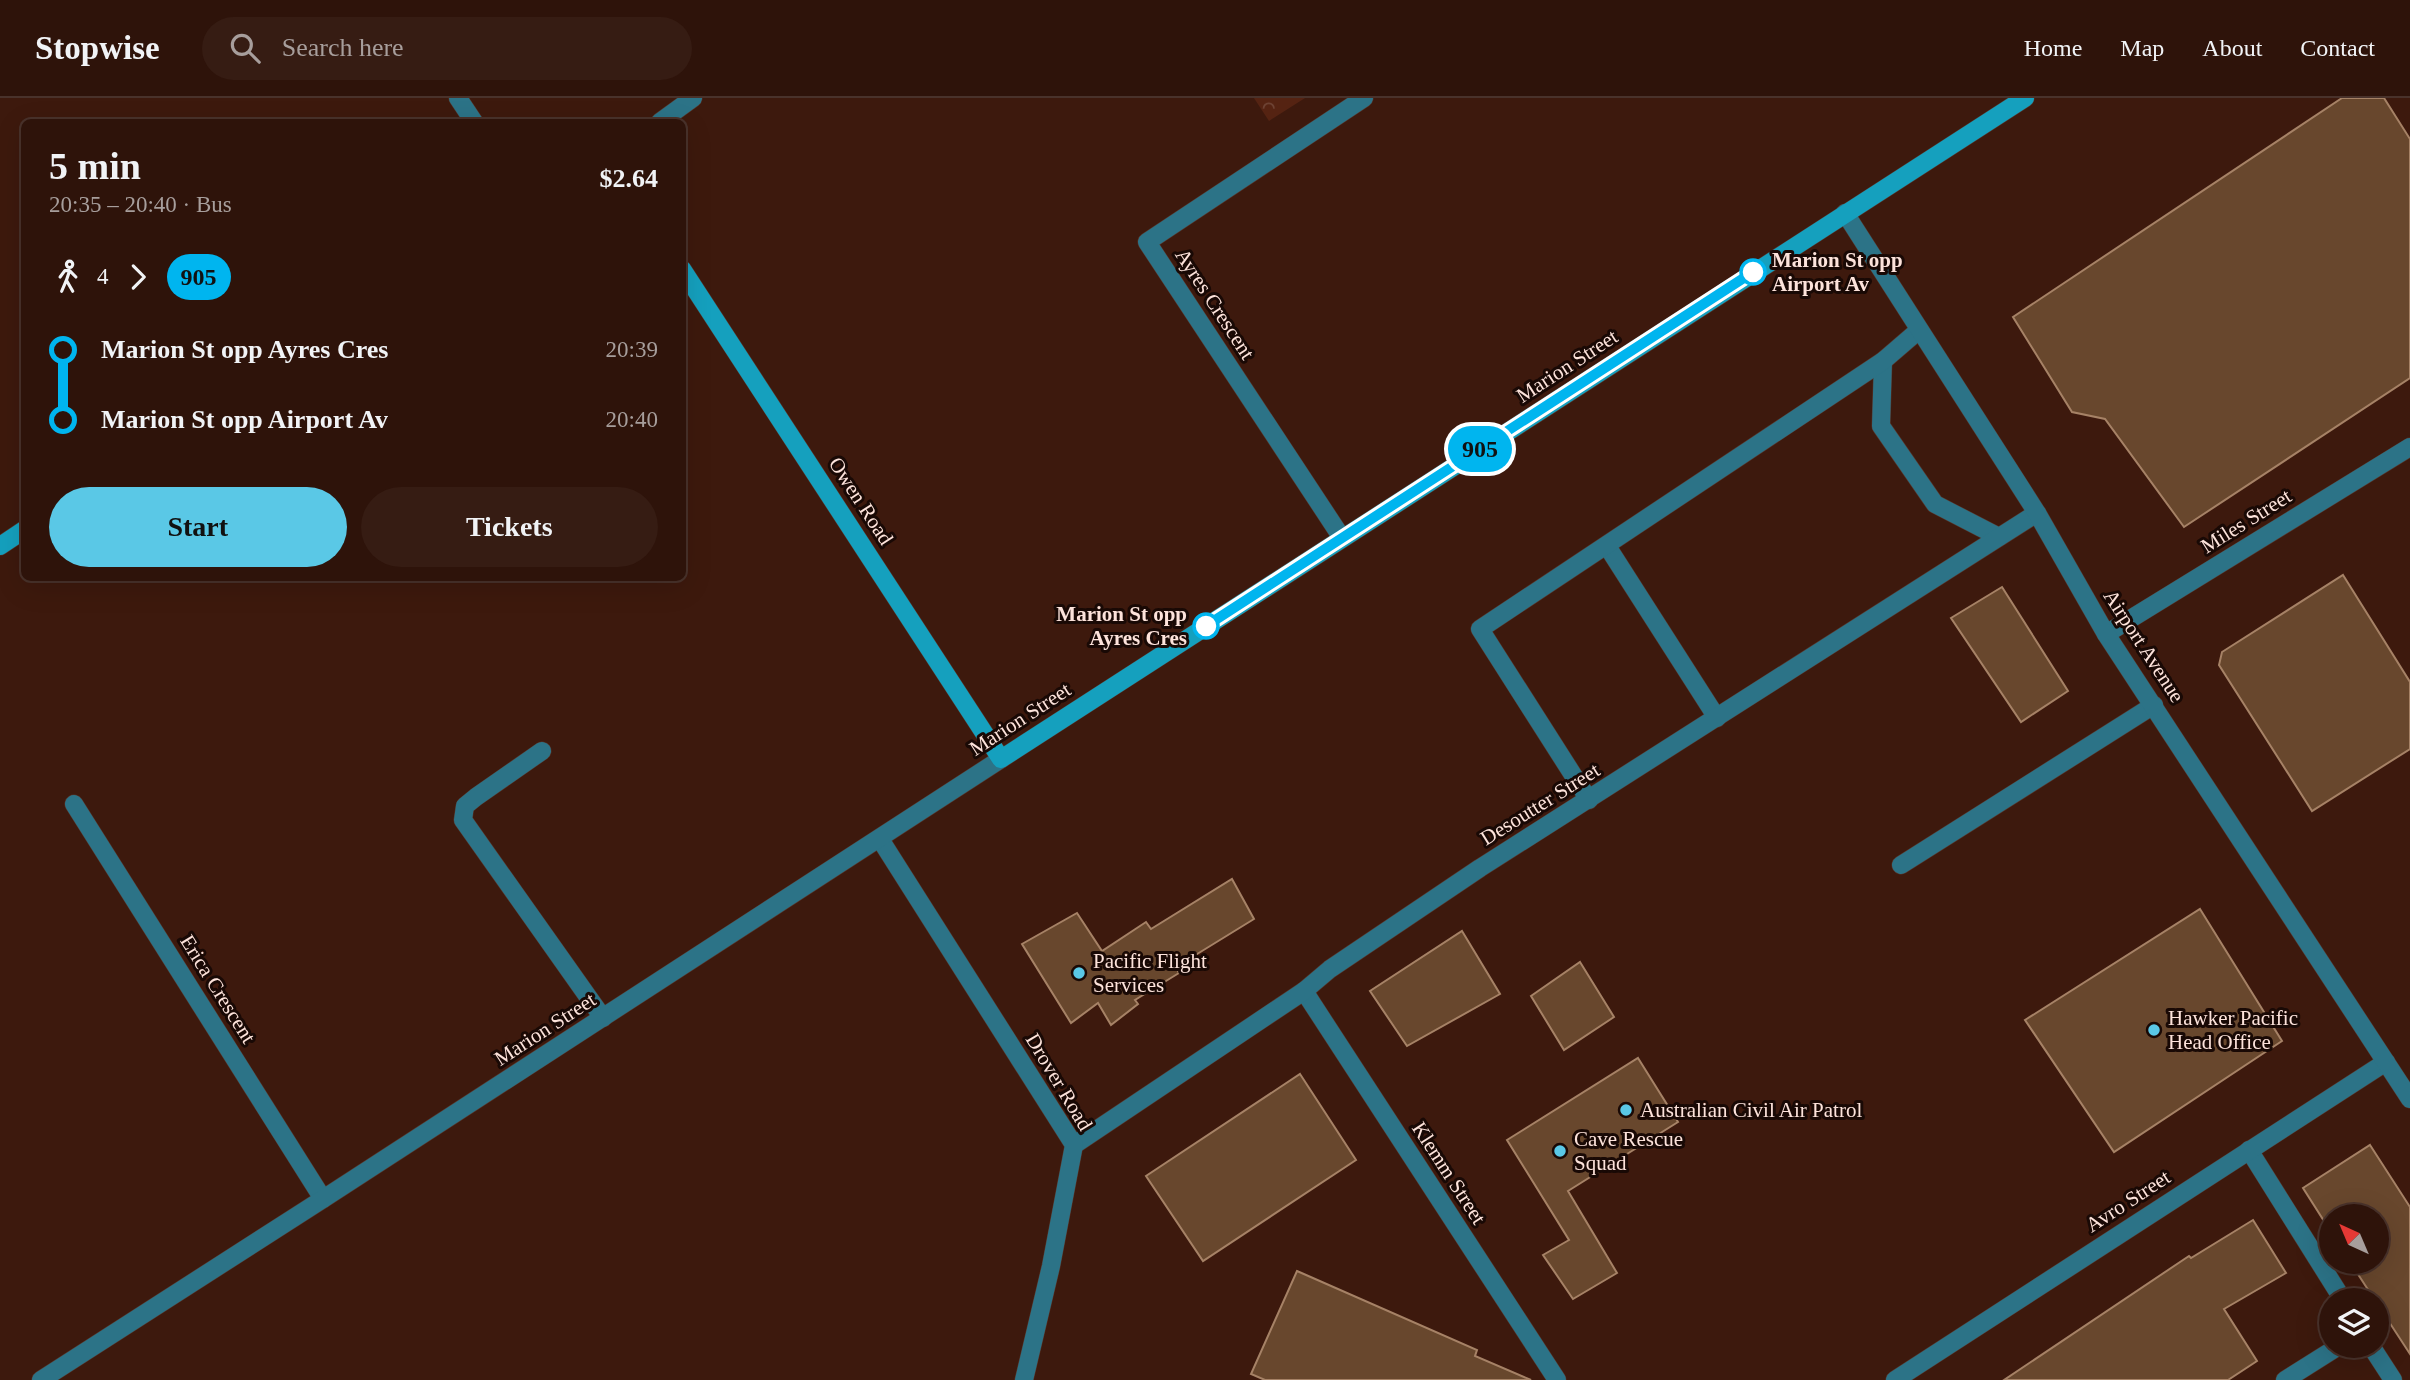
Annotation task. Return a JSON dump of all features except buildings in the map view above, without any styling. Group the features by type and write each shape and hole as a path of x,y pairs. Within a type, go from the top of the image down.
{"main road":[{"name":"Marion Street","path":"1001,758 2025,98"},
{"name":"Owen Road","path":"686,275 1001,758"},
{"path":"0,546 21,532"}],"street":[{"path":"458,98 472,119"},
{"path":"664,119 693,98"},
{"name":"Ayres Crescent","path":"1342,538 1147,242 1364,98"},
{"name":"Airport Avenue","path":"1845,213 2037,513 2106,634 2410,1099"},
{"path":"1589,800 1480,629 1883,362 1919,330"},
{"path":"1883,362 1881,426 1935,505 1999,537"},
{"name":"Miles Street","path":"2106,634 2410,447"},
{"name":"Desoutter Street","path":"1074,1145 1304,991 1330,969 1469,876 2037,513"},
{"path":"1607,546 1717,718"},
{"path":"1900,865 2154,705"},
{"path":"542,751 475,797 465,806 463,820 603,1018"},
{"name":"Marion Street","path":"41,1380 880,839 1001,758"},
{"name":"Erica Crescent","path":"74,804 323,1199"},
{"name":"Drover Road","path":"880,839 1074,1145 1051,1266 1024,1380"},
{"name":"Klemm Street","path":"1304,991 1557,1380"},
{"name":"Avro Street","path":"1895,1380 2386,1062"},
{"path":"2249,1150 2335,1288"},
{"path":"2285,1380 2320,1358"},
{"path":"2379,1358 2393,1380"}],"green space":[{"path":"1254,98 1305,98 1269,121"}],"bus line":[{"name":"905","path":"1206,626 1753,272"}],"place":[{"name":"Marion St opp Airport Av","path":"1753,272"},
{"name":"Marion St opp Ayres Cres","path":"1206,626"},
{"name":"Pacific Flight Services","path":"1079,973"},
{"name":"Hawker Pacific Head Office","path":"2154,1030"},
{"name":"Australian Civil Air Patrol","path":"1626,1110"},
{"name":"Cave Rescue Squad","path":"1560,1151"}]}
